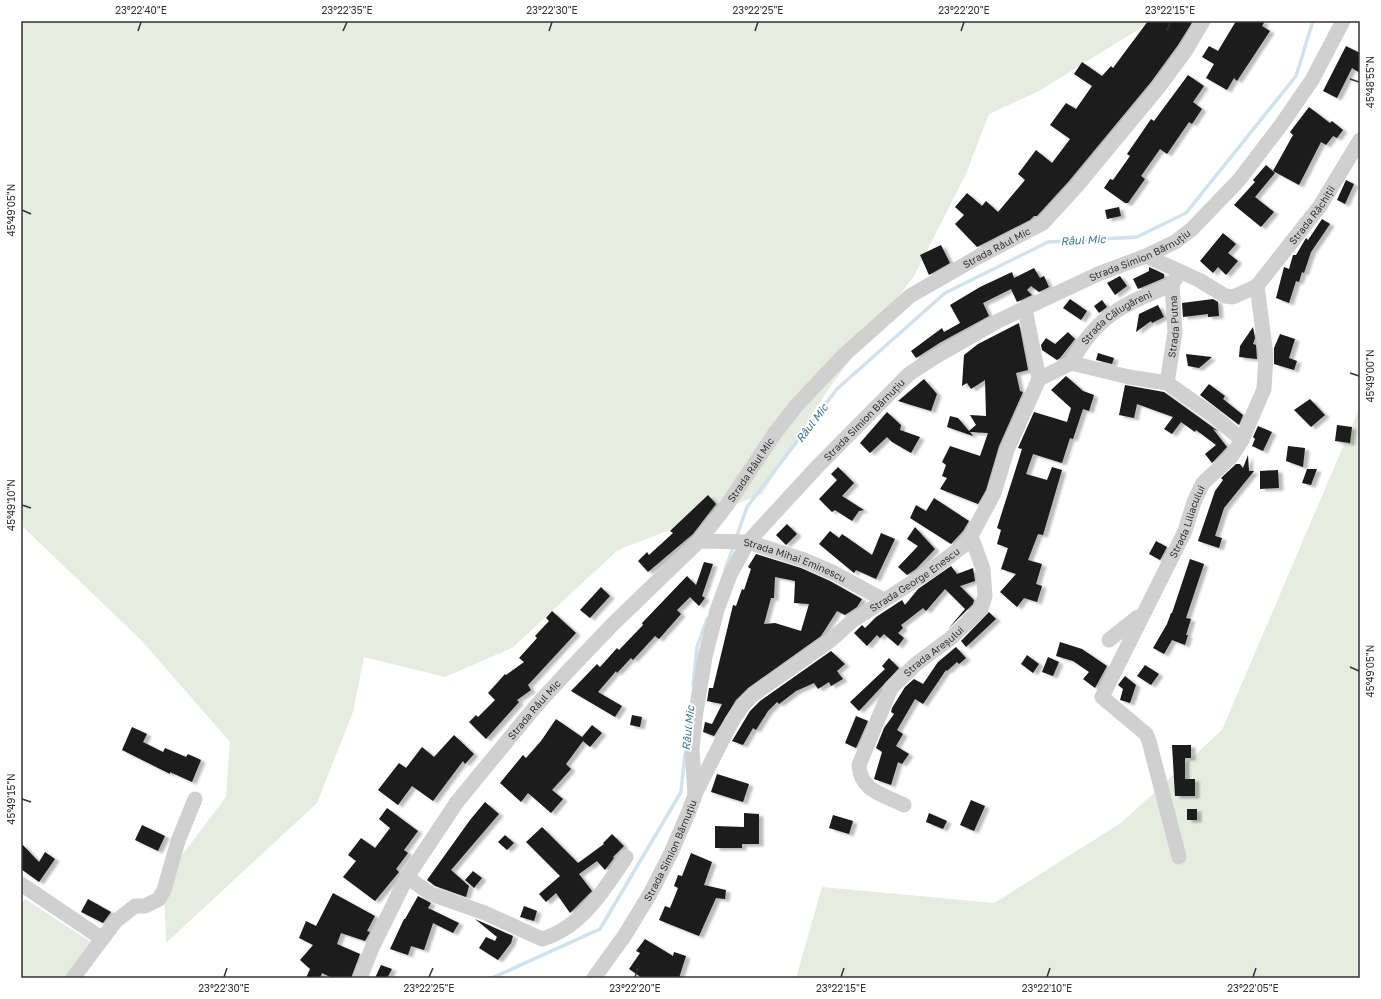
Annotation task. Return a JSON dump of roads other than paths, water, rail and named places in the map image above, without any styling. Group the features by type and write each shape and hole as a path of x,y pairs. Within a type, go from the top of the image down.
{"street":[{"name":"Strada Râul Mic","path":"360,978 372,948 407,877 457,802 535,708 613,624 698,541 727,504 797,405 844,355 910,296 978,256 1043,223 1158,88 1186,50 1203,21"},
{"name":"Strada Simion Bărnuțiu","path":"594,978 625,935 650,894 671,853 695,795 692,750 695,718 705,657 717,610 744,542 909,374 973,334 1098,274 1146,256 1175,242 1192,229 1210,212 1239,180 1281,125 1312,80 1343,21"},
{"name":"Strada Răchiții","path":"1257,286 1320,206 1360,140"},
{"path":"1146,256 1199,280 1225,296 1233,297 1257,286"},
{"name":"Strada Putna","path":"1167,383 1175,332 1172,285 1180,271"},
{"name":"Strada Călugăreni","path":"1070,363 1080,345 1094,328 1112,313 1133,300 1172,285"},
{"name":"Strada Liliacului","path":"1180,858 1150,741 1146,734 1102,697 1143,612 1185,531 1194,502 1203,483 1231,456 1242,440 1264,389 1266,379 1266,355 1257,286"},
{"path":"1025,309 1039,379 1070,363 1100,371 1167,383 1214,416 1242,440"},
{"name":"Strada George Enescu","path":"695,795 721,740 743,705 754,694 831,640 852,621 930,571 962,546 971,536 994,493 1007,450 1039,379"},
{"name":"Strada Areșului","path":"904,805 869,788 862,782 859,775 859,765 892,688 916,664 951,638 981,609 985,596 983,569 971,536"},
{"name":"Strada Mihai Eminescu","path":"698,541 744,542 804,560 834,573 884,600"},
{"path":"1109,640 1143,612"},
{"path":"73,978 101,938 128,910 135,906 145,906 159,899 164,890 178,841 195,799"},
{"path":"407,877 431,894 485,913 542,939 552,936 570,925 585,912 607,886 626,857"},
{"path":"21,884 101,938"}],"waterway":[{"name":"Râul Mic","path":"736,538 747,507 837,389 945,293 1048,242 1137,237 1186,213 1296,76 1313,21"},
{"name":"Râul Mic","path":"725,570 734,545"},
{"name":"Râul Mic","path":"693,685 697,647 707,619"},
{"name":"Râul Mic","path":"492,978 600,929 681,792 685,754"}]}
